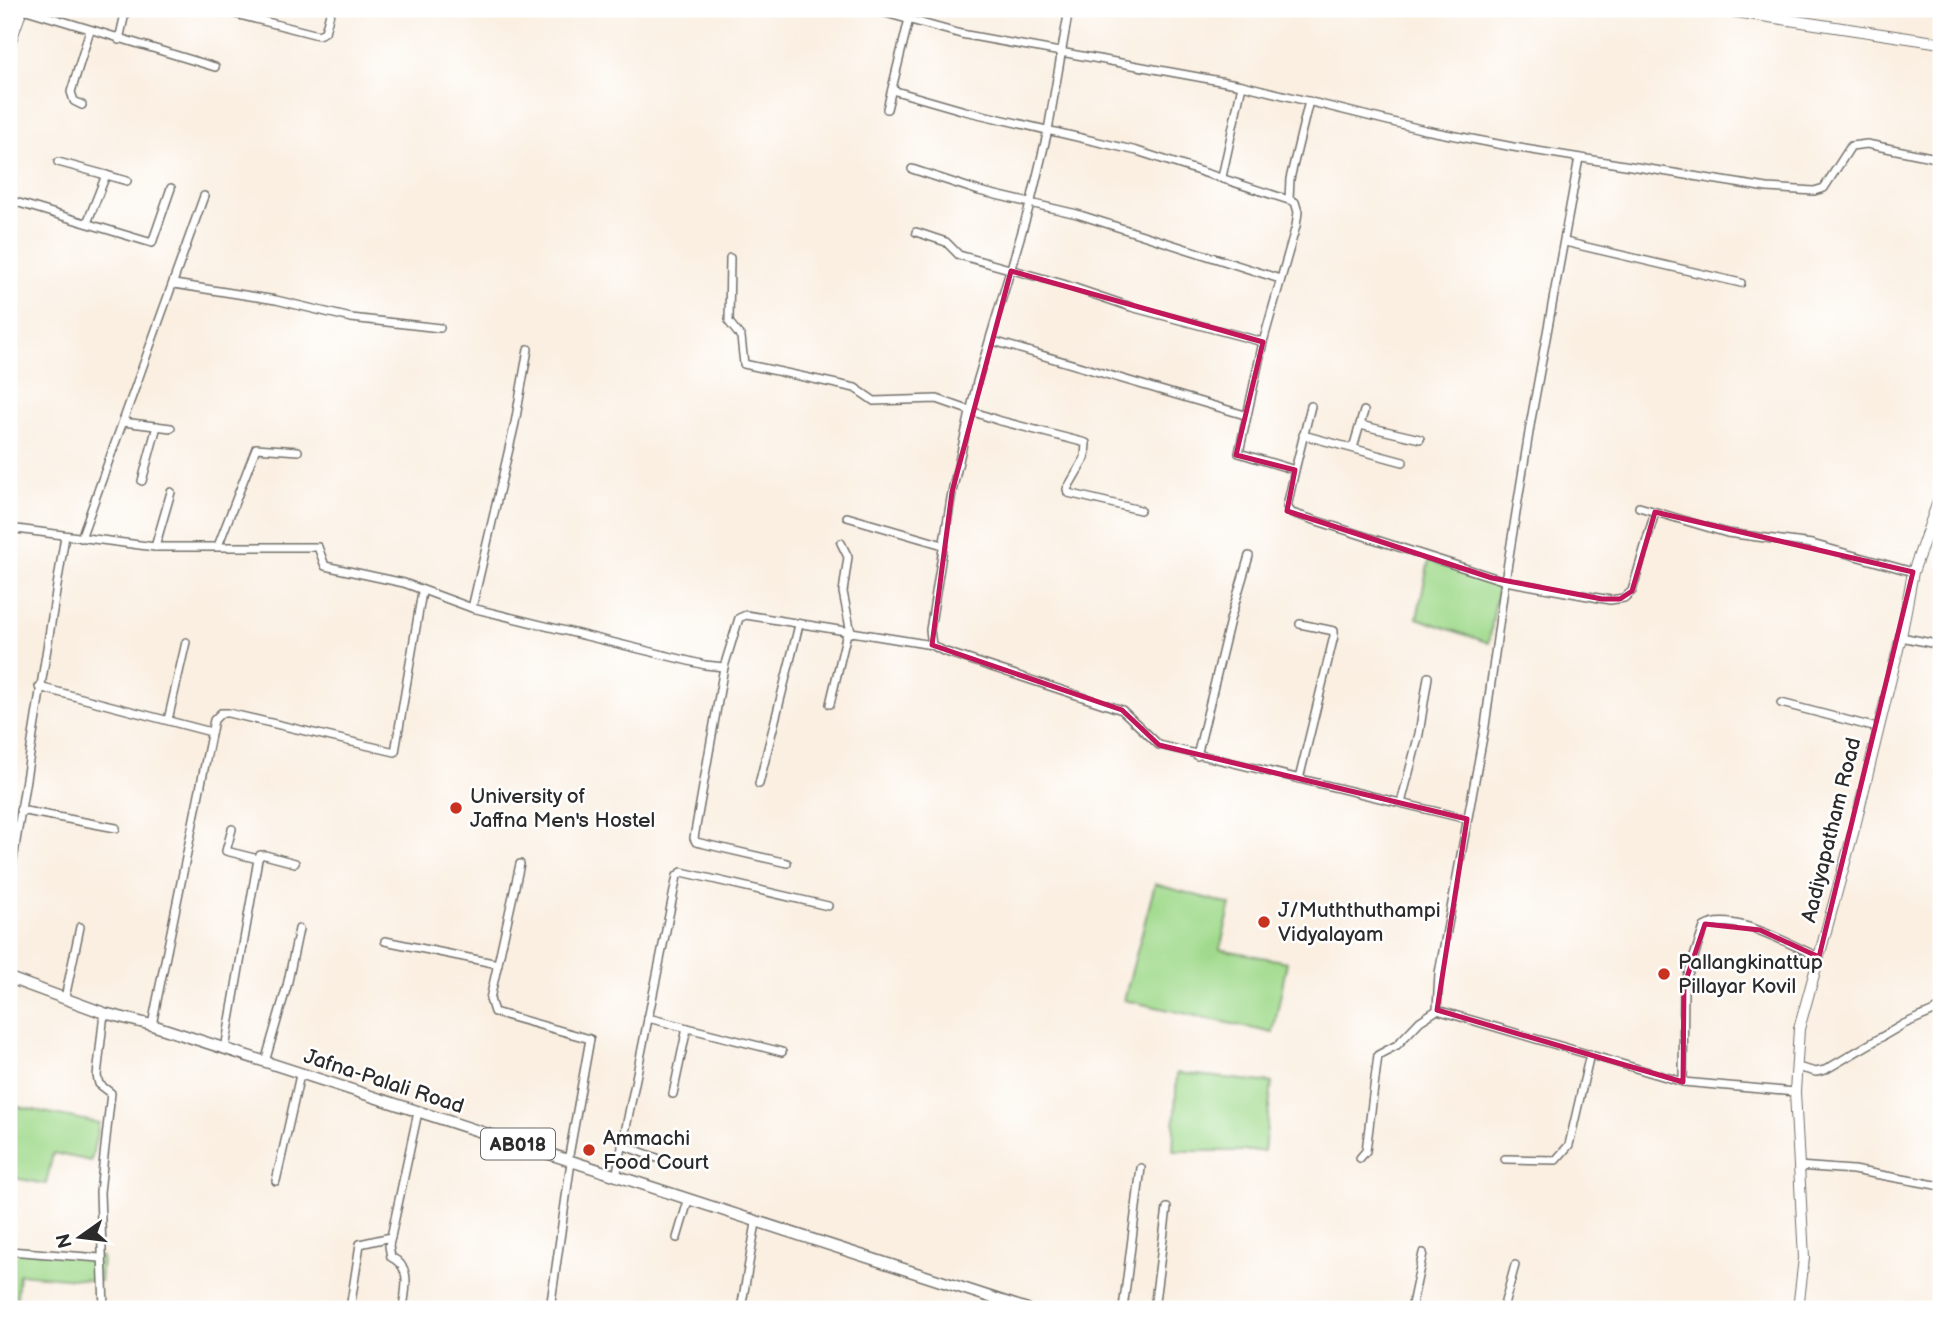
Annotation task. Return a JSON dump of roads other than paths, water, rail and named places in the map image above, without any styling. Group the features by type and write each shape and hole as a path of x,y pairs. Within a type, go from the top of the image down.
{"main road":[{"name":"Jafna-Palali Road","path":"9,978 104,1013 152,1025 1022,1308"}],"street":[{"path":"9,46 22,9 215,67"},
{"path":"118,40 126,9"},
{"path":"216,9 318,35 325,32 331,9"},
{"path":"871,9 961,34 1242,85 1425,130 1754,186 1814,191 1824,188 1832,180 1838,162 1851,146 1867,144 1941,159"},
{"path":"932,645 930,631 952,492 990,340 1031,201 1048,130 1069,9"},
{"path":"1716,9 1941,43"},
{"path":"887,108 909,19"},
{"path":"82,105 74,101 71,92 90,30"},
{"path":"1222,177 1242,85"},
{"path":"892,90 965,111 1137,151 1295,202 1298,212 1263,342 1238,453 1295,470"},
{"path":"1289,199 1290,179 1309,101"},
{"path":"1437,1010 1439,973 1485,726 1531,420 1579,158"},
{"path":"58,162 127,181"},
{"path":"912,169 979,191 1031,201 1150,235 1280,278"},
{"path":"87,223 106,175"},
{"path":"9,200 152,243 171,188"},
{"path":"81,538 204,196"},
{"path":"916,232 950,244 959,255 1263,342"},
{"path":"1565,243 1741,283"},
{"path":"730,258 729,322 741,337 744,364 855,388 874,401 928,398 1086,443 1085,458 1067,489 1068,493 1140,510"},
{"path":"174,284 276,300 351,318 440,328"},
{"path":"990,340 1245,415"},
{"path":"472,608 515,423 528,349"},
{"path":"1311,406 1287,507 1292,513 1505,582 1602,599 1624,598 1632,591 1655,512"},
{"path":"1353,449 1364,411"},
{"path":"123,422 171,428"},
{"path":"1360,425 1420,439"},
{"path":"142,481 157,426"},
{"path":"1303,435 1403,461"},
{"path":"218,546 256,448 298,450"},
{"path":"155,547 171,492"},
{"name":"Aadiyapatham Road","path":"1798,1309 1804,1258 1795,1092 1799,1029 1855,826 1901,637 1913,572 1924,534 1940,505 1941,492"},
{"path":"1640,507 1727,533 1812,544 1913,572"},
{"path":"847,517 943,545"},
{"path":"9,528 155,547 318,547 325,566 404,583 422,592 472,608 679,659 724,667"},
{"path":"1924,534 1941,539"},
{"path":"9,884 65,536"},
{"path":"830,704 849,633 843,592 848,557 841,544"},
{"path":"1197,756 1230,620 1249,556"},
{"path":"152,1025 214,720 221,713 228,713 395,752 422,592"},
{"path":"787,863 696,842 694,838 724,667 739,618 742,616 932,645 943,651 1122,710 1159,745 1467,819"},
{"path":"1299,779 1334,636 1334,631 1300,624"},
{"path":"759,784 799,625"},
{"path":"1901,637 1941,645"},
{"path":"168,720 186,642"},
{"path":"1401,803 1419,734 1428,677"},
{"path":"39,687 211,732"},
{"path":"1781,704 1877,728"},
{"path":"20,810 116,828"},
{"path":"232,829 226,851 258,859 265,855 295,863"},
{"path":"225,1049 258,859"},
{"path":"520,864 490,999 494,1012 590,1039 550,1309"},
{"path":"616,1177 677,876 682,872 828,906"},
{"path":"1683,1082 1684,986 1703,927 1724,924 1760,930 1819,957"},
{"path":"65,998 80,927"},
{"path":"265,1062 287,986 299,929"},
{"path":"385,941 498,964"},
{"path":"1797,1067 1816,1072 1825,1070 1904,1024 1941,1008"},
{"path":"1360,1158 1366,1151 1378,1055 1397,1045 1420,1021 1437,1010 1683,1082 1795,1092"},
{"path":"104,1013 97,1076 99,1084 111,1093 100,1192 100,1258 104,1309"},
{"path":"649,1018 782,1052"},
{"path":"673,1094 687,1028"},
{"path":"1505,1158 1556,1160 1569,1145 1590,1054"},
{"path":"276,1181 300,1075"},
{"path":"403,1309 406,1270 389,1253 418,1112"},
{"path":"622,1145 657,1157"},
{"path":"1798,1166 1853,1170 1941,1186"},
{"path":"1123,1309 1141,1168"},
{"path":"677,1238 688,1200"},
{"path":"1154,1309 1167,1208"},
{"path":"741,1309 756,1223"},
{"path":"350,1309 360,1244 391,1237"},
{"path":"9,1251 100,1258"},
{"path":"1411,1309 1423,1253"},
{"path":"1503,1309 1516,1265"}],"place":[{"name":"University of Jaffna Men's Hostel","path":"456,808"},
{"name":"J/Muththuthampi Vidyalayam","path":"1264,922"},
{"name":"Pallangkinattup Pillayar Kovil","path":"1664,974"},
{"name":"Ammachi Food Court","path":"589,1150"}]}
